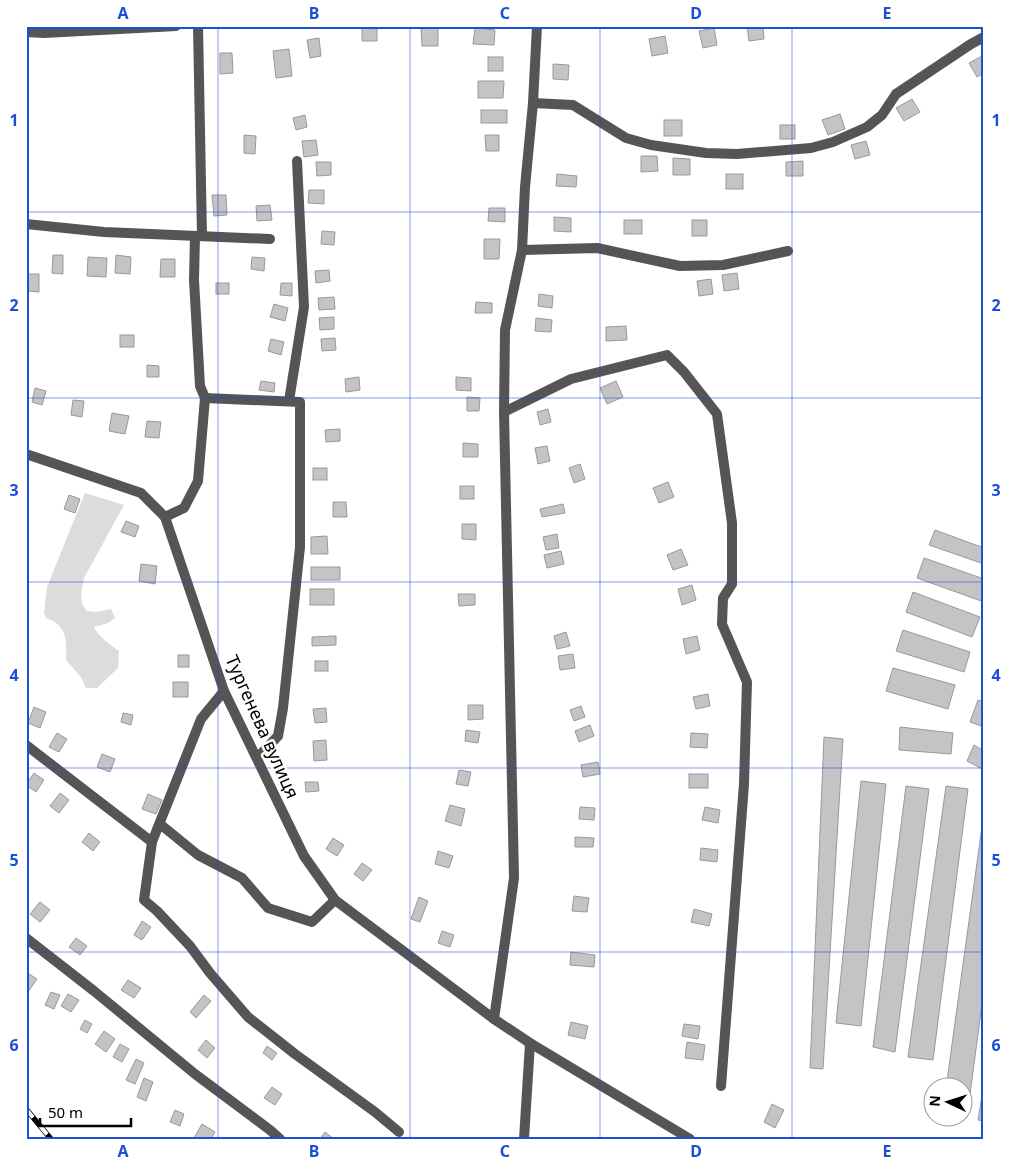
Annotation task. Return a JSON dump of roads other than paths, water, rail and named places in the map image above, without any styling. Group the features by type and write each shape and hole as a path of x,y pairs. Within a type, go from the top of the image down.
{"street":[{"path":"26,32 176,26"},
{"path":"166,517 184,508 198,481 205,398 200,386 199,376 194,280 198,236 198,26"},
{"path":"494,1019 514,878 504,412 505,330 522,250 537,26"},
{"path":"533,103 572,105 626,138 651,145 706,153 737,154 812,148 833,142 867,127 882,115 896,94 984,37"},
{"path":"289,401 304,307 297,162"},
{"path":"26,224 104,232 270,239"},
{"path":"522,250 597,248 680,266 722,266 788,251"},
{"path":"504,412 572,379 667,355 684,372 718,414 732,523 732,584 723,598 722,624 747,682 744,794 721,1086"},
{"path":"205,398 300,402 300,547 283,708 278,736 256,758"},
{"name":"Тургенева вулиця","path":"26,454 142,493 166,517 224,691 304,856 335,900 530,1044 690,1139"},
{"path":"224,691 201,719 152,842 144,900 190,946 248,1018 368,1106 399,1132"},
{"path":"26,745 152,842"},
{"path":"160,824 198,855 242,878 268,908 312,922 335,900"},
{"path":"26,938 195,1074 280,1139"},
{"path":"524,1139 530,1044"}],"railway":[{"path":"26,1109 51,1139"}]}
